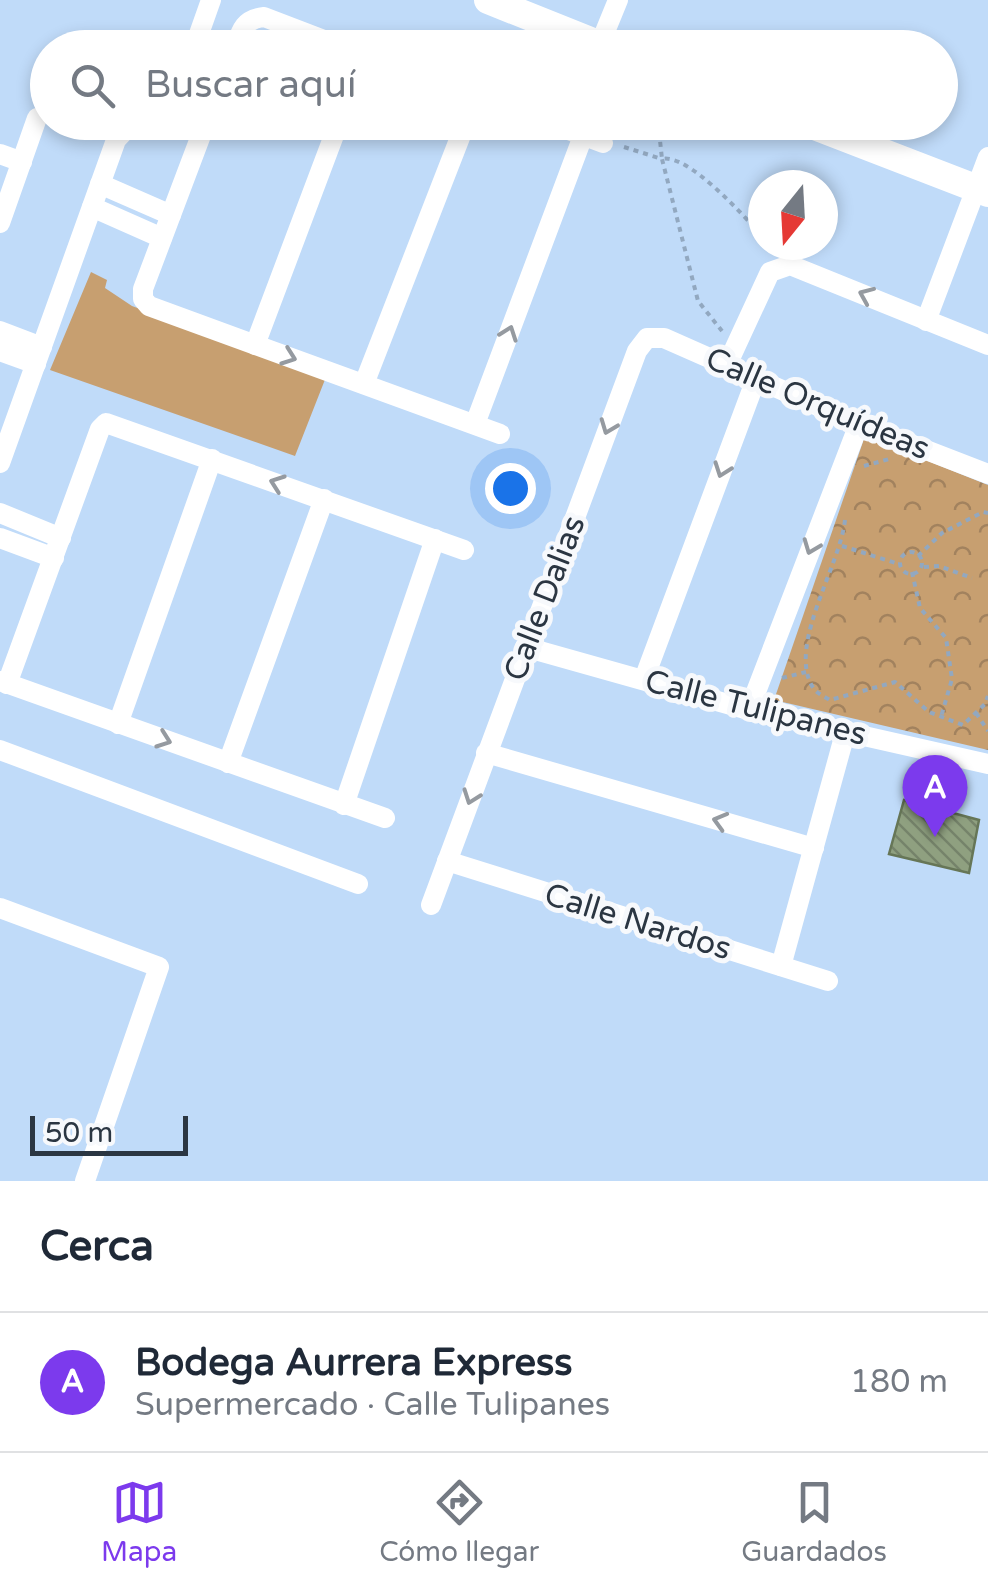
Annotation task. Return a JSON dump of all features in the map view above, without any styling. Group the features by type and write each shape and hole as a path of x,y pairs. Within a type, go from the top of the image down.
{"main road":[{"path":"488,0 564,30"},
{"path":"850,140 982,191"}],"street":[{"path":"200,30 211,0"},
{"path":"609,30 618,0"},
{"path":"242,30 252,18 264,17 298,30"},
{"path":"0,223 30,139"},
{"path":"0,463 116,140"},
{"path":"199,140 143,290 142,298 148,306 500,434"},
{"path":"255,345 331,140"},
{"path":"364,384 459,140"},
{"path":"475,424 593,140"},
{"path":"0,154 22,162"},
{"path":"926,321 982,191 988,157"},
{"path":"100,184 171,215"},
{"path":"92,207 162,238"},
{"path":"731,356 770,272 790,265 988,345"},
{"path":"0,331 39,355"},
{"name":"Calle Orquídeas","path":"647,338 664,338 731,356 756,379 988,474"},
{"name":"Calle Dalias","path":"431,906 637,351 647,338"},
{"path":"0,351 39,355"},
{"path":"644,679 756,379"},
{"path":"385,818 3,682 62,538 100,429 106,423 464,550"},
{"path":"749,710 859,424"},
{"path":"118,724 212,459"},
{"path":"228,763 324,500"},
{"path":"0,513 62,538"},
{"path":"0,538 54,558"},
{"path":"344,805 435,540"},
{"name":"Calle Tulipanes","path":"525,647 749,710 988,764"},
{"path":"781,966 846,730"},
{"path":"0,750 358,884"},
{"path":"486,753 814,848"},
{"name":"Calle Nardos","path":"447,861 828,981"},
{"path":"0,908 159,967 85,1181"}],"path":[{"path":"596,140 662,159 678,159 748,222"},
{"path":"660,140 698,301 731,356"},
{"path":"860,467 898,457"},
{"path":"918,556 942,533 988,513"},
{"path":"846,514 841,545 813,615 805,667 813,690 830,700 895,682 929,712 963,725 988,696"},
{"path":"841,545 900,564 905,572 939,566 972,578"},
{"path":"900,564 908,550 922,560 922,568"},
{"path":"912,572 920,608 946,638 952,679 941,717"},
{"path":"976,713 988,731"}],"green space":[{"path":"91,272 107,280 105,288 132,306 326,377 295,456 50,370"},
{"path":"865,436 988,485 988,750 774,700"}],"building":[{"path":"904,800 979,820 969,873 889,854"}],"place":[{"name":"Bodega Aurrera Express","path":"935,837"}]}
